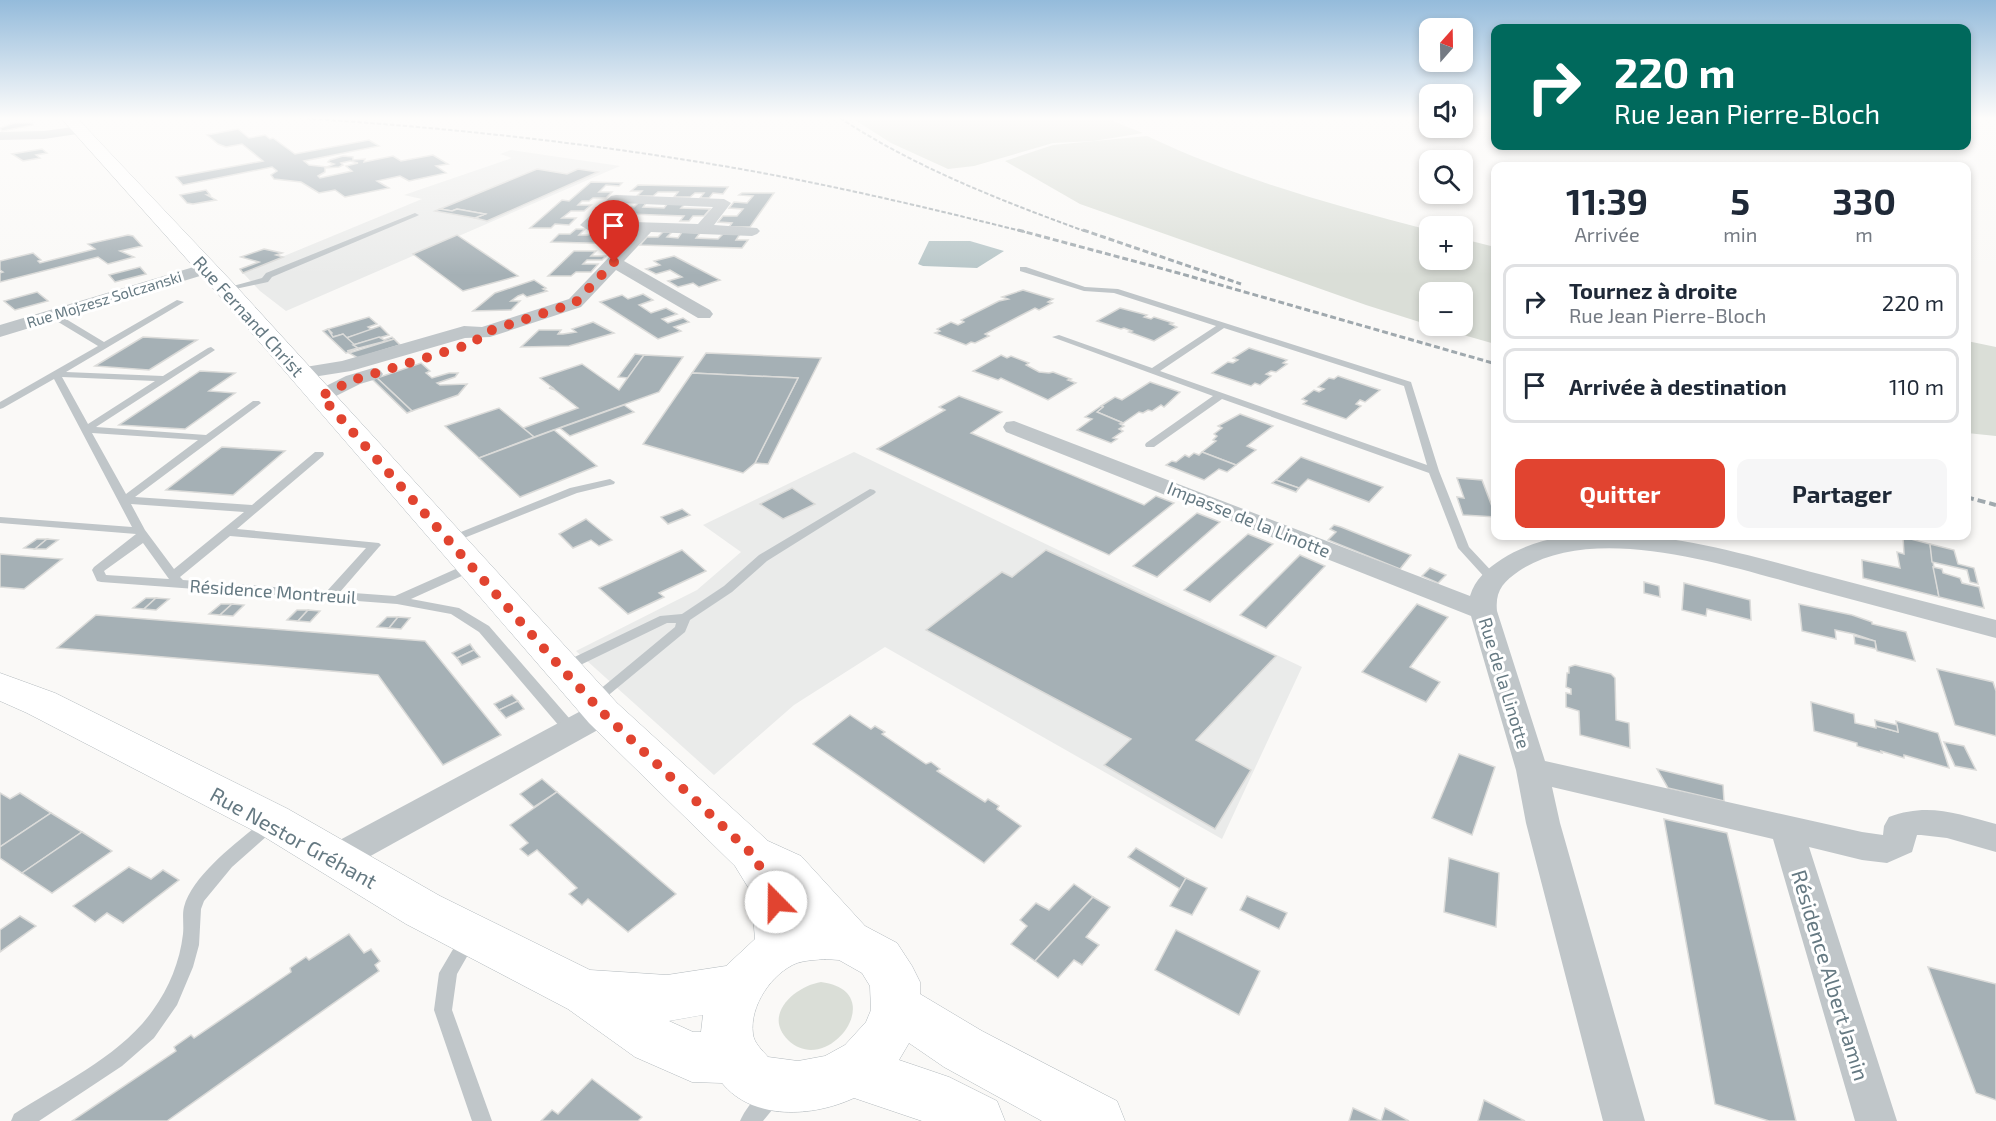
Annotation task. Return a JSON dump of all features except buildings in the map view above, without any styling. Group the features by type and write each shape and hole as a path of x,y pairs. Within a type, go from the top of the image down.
{"main road":[{"name":"Rue Fernand Christ","path":"117,170 217,278 562,669 598,707 751,853 774,888 779,949"},
{"name":"Rue Nestor Gréhant","path":"0,686 41,703 273,821 335,859 470,935 586,993 653,1040 692,1057 735,1058"},
{"name":"Rue Fernand Christ","path":"751,853 785,869 848,941"},
{"path":"825,938 848,941 868,951 884,966 894,985 897,1008 895,1026 887,1044 876,1061 860,1075 833,1089 762,1106 752,1078 735,1058 728,1041 727,1023 730,1004 738,987 756,965 779,949 802,940 825,938"},
{"name":"Rue Nestor Gréhant","path":"586,993 667,998 738,987"},
{"path":"897,1008 963,1049 1097,1121"},
{"path":"860,1075 930,1096 977,1121"}],"street":[{"path":"628,188 588,225 752,231"},
{"path":"702,229 735,191"},
{"path":"616,199 724,203"},
{"path":"310,384 344,367 464,332 483,333 575,303 647,227"},
{"path":"614,262 704,314"},
{"name":"Rue Mojzesz Solczanski","path":"0,331 53,315 217,278"},
{"path":"310,384 353,380 474,343 483,333"},
{"name":"Impasse de la Linotte","path":"1014,427 1483,611"},
{"path":"1492,578 1507,566 1547,548 1606,542 1646,543 1679,547 1713,555 1996,629"},
{"name":"Rue de la Linotte","path":"1492,578 1482,599 1483,611 1532,770 1564,903 1624,1121"},
{"path":"335,859 571,730 598,707"},
{"path":"1532,770 1787,830 1887,849 1900,842 1900,826 1908,821 1930,822 1996,838"},
{"name":"Résidence Albert Jamin","path":"1787,830 1876,1121"}],"lane":[{"path":"217,278 265,280 269,275 415,215"},
{"path":"1023,269 1084,289 1115,291 1408,384 1434,471 1464,548 1492,578"},
{"path":"0,406 180,302"},
{"path":"53,315 104,345"},
{"path":"1154,371 1223,326"},
{"path":"1056,337 1434,471"},
{"path":"86,429 211,350"},
{"path":"56,374 164,380"},
{"name":"Résidence Montreuil","path":"56,374 142,533 176,580 397,600 455,611 484,629 571,730"},
{"path":"1150,445 1221,395"},
{"path":"124,500 256,403"},
{"path":"86,429 207,438"},
{"path":"142,533 98,570 101,578 176,580 227,532 319,454"},
{"path":"449,541 574,490 610,482"},
{"path":"562,669 664,619 685,618 728,589 763,558 870,492"},
{"path":"124,500 254,509"},
{"path":"0,520 142,533"},
{"path":"227,532 375,545 330,595"},
{"name":"Résidence Montreuil","path":"397,600 471,567"},
{"path":"598,707 680,629 685,618"},
{"path":"21,1121 126,1051 158,1019 181,976 192,935 193,905 210,880 234,854 273,821"},
{"path":"470,935 448,973 443,1010 482,1121"}],"shaded area":[{"path":"476,170 610,170 286,311 260,291 243,273 422,199 404,195"},
{"path":"1021,170 1230,170 1322,201 1419,227 1419,270 1473,270 1473,242 1491,246 1491,343 1467,336 1473,336 1473,282 1419,282 1419,322 1080,204"},
{"path":"929,241 970,241 1004,251 977,268 923,266 918,264"},
{"path":"1971,342 1996,347 1996,436 1971,433"},
{"path":"854,452 1302,667 1222,839 885,647 794,705 714,775 576,651 697,590 741,552 703,525"},
{"path":"821,982 842,989 851,1000 852,1015 846,1029 835,1041 820,1049 804,1049 788,1040 781,1030 780,1011 793,995"}],"railway":[{"path":"746,170 837,188 1025,232"},
{"path":"934,170 1087,232"},
{"path":"1018,230 1182,274 1491,363"},
{"path":"1083,230 1241,284"},
{"path":"1971,498 1996,505"}],"route":[{"path":"614,262 575,303 483,333 474,343 353,380 321,396 603,713 751,853 774,888 776,902"}]}
